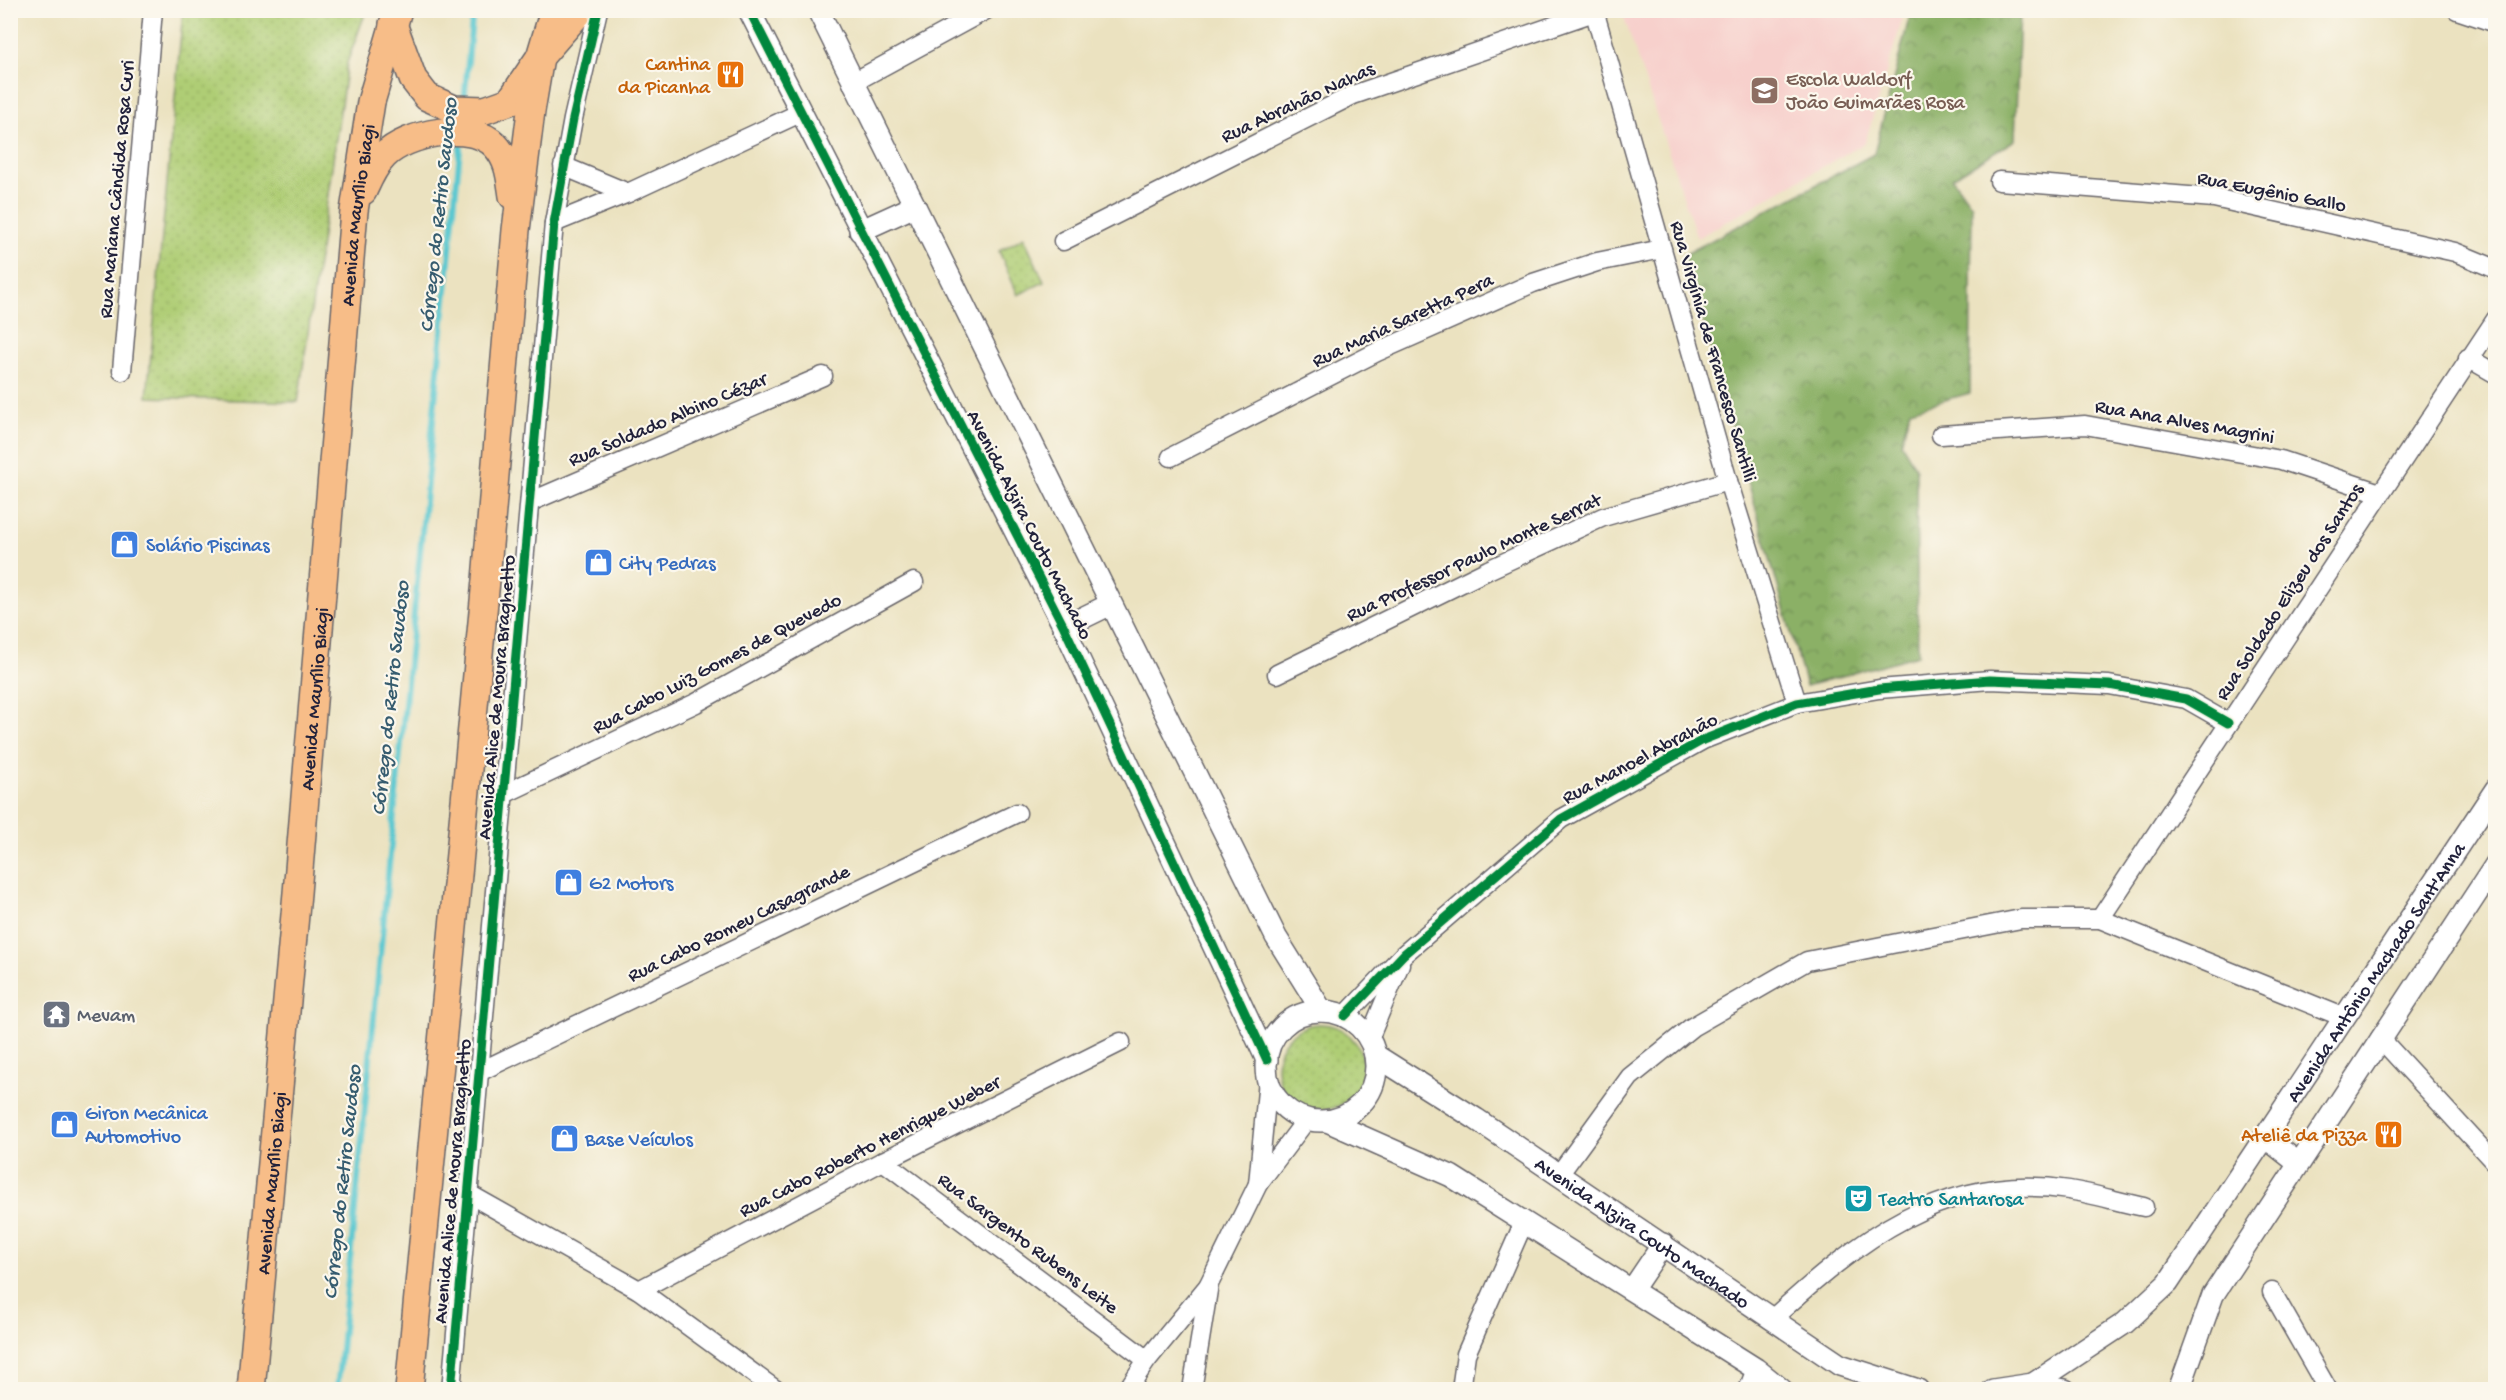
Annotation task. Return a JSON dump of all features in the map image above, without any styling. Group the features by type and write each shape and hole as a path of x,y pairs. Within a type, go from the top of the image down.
{"main road":[{"path":"409,1389 486,580 516,230 540,57 554,10"},
{"path":"395,17 413,79 427,97 454,110 485,110 510,101 540,57 581,10"},
{"name":"Avenida Maurílio Biagi","path":"251,1389 297,893 354,211 371,102 395,17"},
{"path":"354,211 373,170 384,155 403,141 426,134 457,132 485,137 504,156 510,169 516,230"}],"street":[{"name":"Rua Mariana Cândida Rosa Curi","path":"122,371 153,10"},
{"name":"Avenida Alice de Moura Braghetto","path":"451,1389 554,223 563,166 598,10"},
{"name":"Avenida Alzira Couto Machado","path":"749,10 1064,627 1267,1070"},
{"name":"Avenida Alzira Couto Machado","path":"818,10 852,83 1276,937 1322,1011"},
{"path":"852,83 986,10"},
{"path":"2457,10 2496,23"},
{"name":"Rua Abrahão Nahas","path":"1063,241 1353,95 1594,11"},
{"name":"Rua Virgínia de Francesco Santilli","path":"1594,11 1728,481 1797,703"},
{"path":"554,223 628,193 800,113"},
{"path":"563,166 628,193"},
{"name":"Rua Eugênio Gallo","path":"1999,182 2214,198 2455,252 2496,269"},
{"path":"860,231 915,206"},
{"name":"Rua Maria Saretta Pera","path":"1171,457 1377,352 1533,283 1597,262 1662,249"},
{"name":"Rua Soldado Elizeu dos Santos","path":"2100,919 2468,358 2496,319"},
{"path":"2468,358 2496,374"},
{"name":"Rua Soldado Albino Cézar","path":"530,502 823,376"},
{"name":"Rua Ana Alves Magrini","path":"1941,435 2085,425 2281,460 2380,494"},
{"name":"Rua Professor Paulo Monte Serrat","path":"1277,674 1488,570 1603,517 1728,481"},
{"name":"Rua Cabo Luiz Gomes de Quevedo","path":"504,794 696,703 914,582"},
{"path":"1064,627 1111,604"},
{"name":"Rua Manoel Abrahão","path":"1345,1016 1404,954 1561,819 1703,740 1797,703 1879,689 1990,680 2098,685 2186,699 2228,723"},
{"name":"Avenida Antônio Machado Sant'Anna","path":"2033,1384 2125,1323 2168,1283 2496,789"},
{"name":"Rua Cabo Romeu Casagrande","path":"478,1072 1017,813"},
{"name":"Avenida Antônio Machado Sant'Anna","path":"2179,1389 2213,1295 2496,864"},
{"path":"1558,1176 1630,1077 1692,1027 1807,961 2021,919 2100,919 2343,1017"},
{"name":"Rua Manoel Abrahão","path":"1372,1047 1404,954"},
{"path":"1127,1389 1147,1360 1209,1284 1258,1184 1317,1120 1348,1114 1365,1099 1375,1078 1372,1047 1362,1029 1345,1016 1322,1011 1306,1013 1285,1025 1270,1044 1258,1184"},
{"path":"2380,1038 2496,1164"},
{"name":"Rua Cabo Roberto Henrique Weber","path":"639,1290 883,1161 1121,1042"},
{"name":"Avenida Alzira Couto Machado","path":"1372,1047 1558,1176 1663,1244 1840,1365 1918,1389"},
{"path":"1267,1070 1282,1105 1451,1176 1756,1369 1782,1389"},
{"path":"2265,1137 2298,1164"},
{"name":"Rua Sargento Rubens Leite","path":"883,1161 1147,1360"},
{"path":"1771,1320 1823,1272 1907,1215 1967,1192 2022,1188 2067,1190 2144,1208"},
{"path":"469,1194 639,1290 776,1389"},
{"path":"1461,1389 1466,1354 1524,1222"},
{"path":"1632,1290 1663,1244"},
{"path":"1192,1389 1209,1284"},
{"path":"2272,1292 2328,1389"},
{"path":"1748,1389 1756,1369"},
{"path":"1993,1389 2033,1384 2065,1389"}],"shaded area":[{"name":"Escola Waldorf João Guimarães Rosa","path":"1622,10 1905,11 1865,143 1697,238"}],"green space":[{"path":"183,11 366,11 347,63 298,402 147,397"},
{"path":"1911,11 2020,11 2015,140 1952,178 1972,206 1970,393 1910,410 1901,443 1916,468 1918,655 1806,686 1684,255 1874,154"},
{"path":"1024,237 1044,282 1018,295 999,251"},
{"path":"1320,1024 1344,1031 1356,1043 1363,1067 1356,1091 1344,1103 1320,1110 1296,1103 1284,1091 1277,1067 1284,1043 1296,1031"}],"waterway":[{"name":"Córrego do Retiro Saudoso","path":"464,102 473,10"},
{"name":"Córrego do Retiro Saudoso","path":"337,1390 461,139"}],"cycle path":[{"path":"451,1390 554,223 573,119 598,10"},
{"path":"749,10 1064,627 1267,1060"},
{"path":"1345,1016 1404,954 1561,819 1703,740 1797,703 1879,689 1990,680 2109,685 2186,699 2228,723"}],"place":[{"name":"Cantina da Picanha","path":"731,74"},
{"name":"Escola Waldorf João Guimarães Rosa","path":"1765,90"},
{"name":"Solário Piscinas","path":"125,544"},
{"name":"City Pedras","path":"598,562"},
{"name":"G2 Motors","path":"568,882"},
{"name":"Mevam","path":"56,1014"},
{"name":"Giron Mecânica Automotivo","path":"64,1124"},
{"name":"Ateliê da Pizza","path":"2388,1134"},
{"name":"Base Veículos","path":"564,1138"},
{"name":"Teatro Santarosa","path":"1858,1198"}]}
